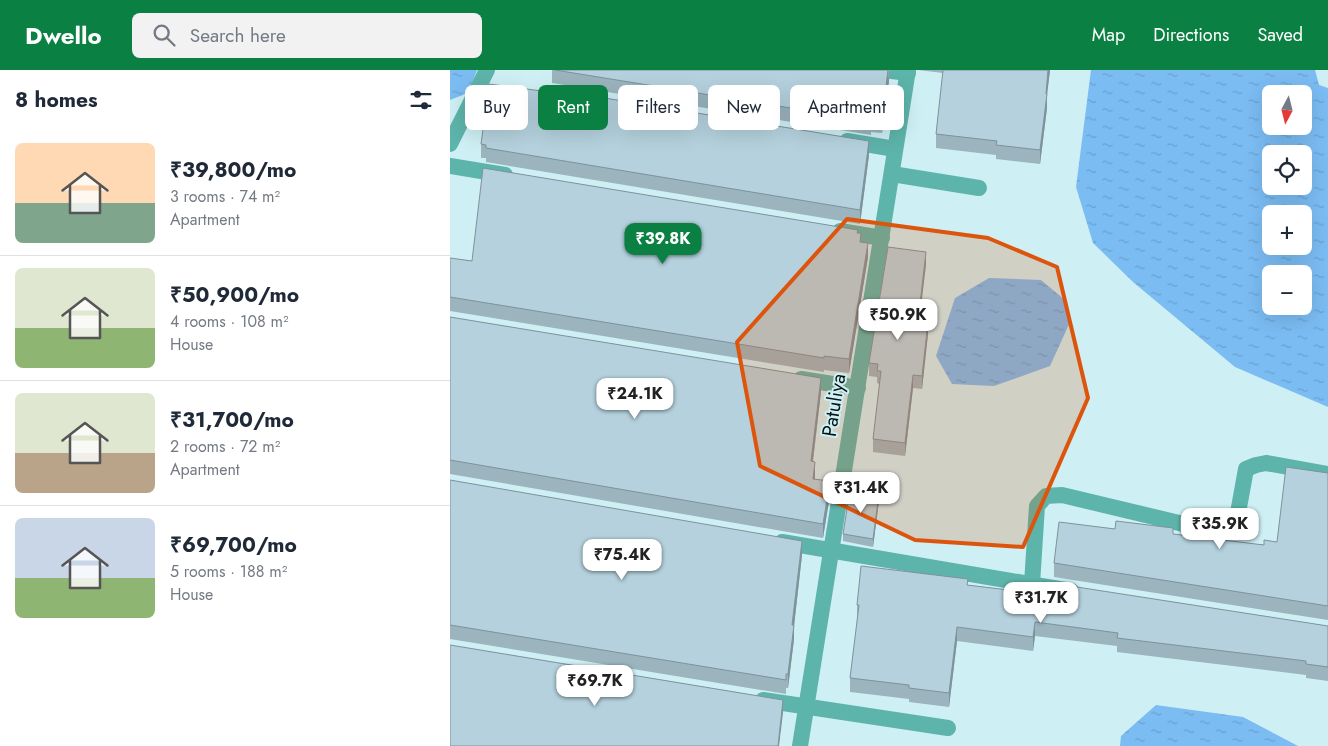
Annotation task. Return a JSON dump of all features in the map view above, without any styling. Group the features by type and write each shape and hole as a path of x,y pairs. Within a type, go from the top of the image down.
{"lane":[{"path":"450,144 487,70"},
{"path":"884,70 908,72"},
{"name":"Patuliya","path":"800,746 908,72"},
{"path":"828,138 896,149"},
{"path":"450,166 519,177"},
{"path":"892,174 979,188"},
{"path":"823,228 882,238"},
{"path":"790,377 858,388"},
{"path":"1032,584 1037,506 1046,496 1062,495 1221,533 1231,529 1236,524 1246,469 1256,464 1266,464 1328,474"},
{"path":"763,538 1081,592"},
{"path":"748,698 948,728"}],"highlighted area":[{"path":"847,219 988,238 1057,267 1088,398 1023,547 915,540 760,466 737,342"}],"water":[{"path":"450,70 477,70 471,85 465,85 465,94 450,100"},
{"path":"1091,70 1315,70 1319,85 1328,88 1328,407 1235,367 1133,282 1093,243 1076,187"},
{"path":"989,278 1041,280 1066,301 1071,320 1050,366 994,386 952,384 936,356 955,298"},
{"path":"1156,705 1243,717 1298,746 1120,746 1121,736"}],"building":[{"path":"555,70 888,70 886,85 790,85 790,108 780,106 780,85 708,85 708,95 698,93 698,85 648,85"},
{"path":"943,70 1048,70 1040,150 996,145 997,141 936,134"},
{"path":"528,89 538,91 538,130 608,130 608,99 618,100 618,130 698,130 698,113 708,115 708,130 780,130 780,127 790,128 790,130 801,130 869,141 860,210 486,148 486,145 481,144 483,130 528,130"},
{"path":"483,168 858,230 857,233 861,233 860,242 868,243 849,359 824,356 824,358 450,297 450,258 472,261"},
{"path":"888,247 926,252 918,321 928,322 922,376 913,375 905,443 873,439 881,371 877,371 878,364 869,363"},
{"path":"450,317 821,378 811,461 815,462 813,479 830,481 823,524 450,460"},
{"path":"1286,467 1328,473 1328,606 1054,563 1059,522 1115,529 1116,521 1173,528 1173,534 1264,545 1264,540 1277,542"},
{"path":"450,480 802,541 792,625 794,625 786,680 450,625"},
{"path":"850,490 879,494 873,539 843,534"},
{"path":"861,566 968,579 967,585 1050,595 1051,583 1328,626 1328,667 1306,664 1306,661 1117,638 1118,633 1035,622 1033,637 957,627 949,693 909,688 909,685 850,678 859,605 857,605"},
{"path":"450,645 783,700 778,746 450,746"}]}
